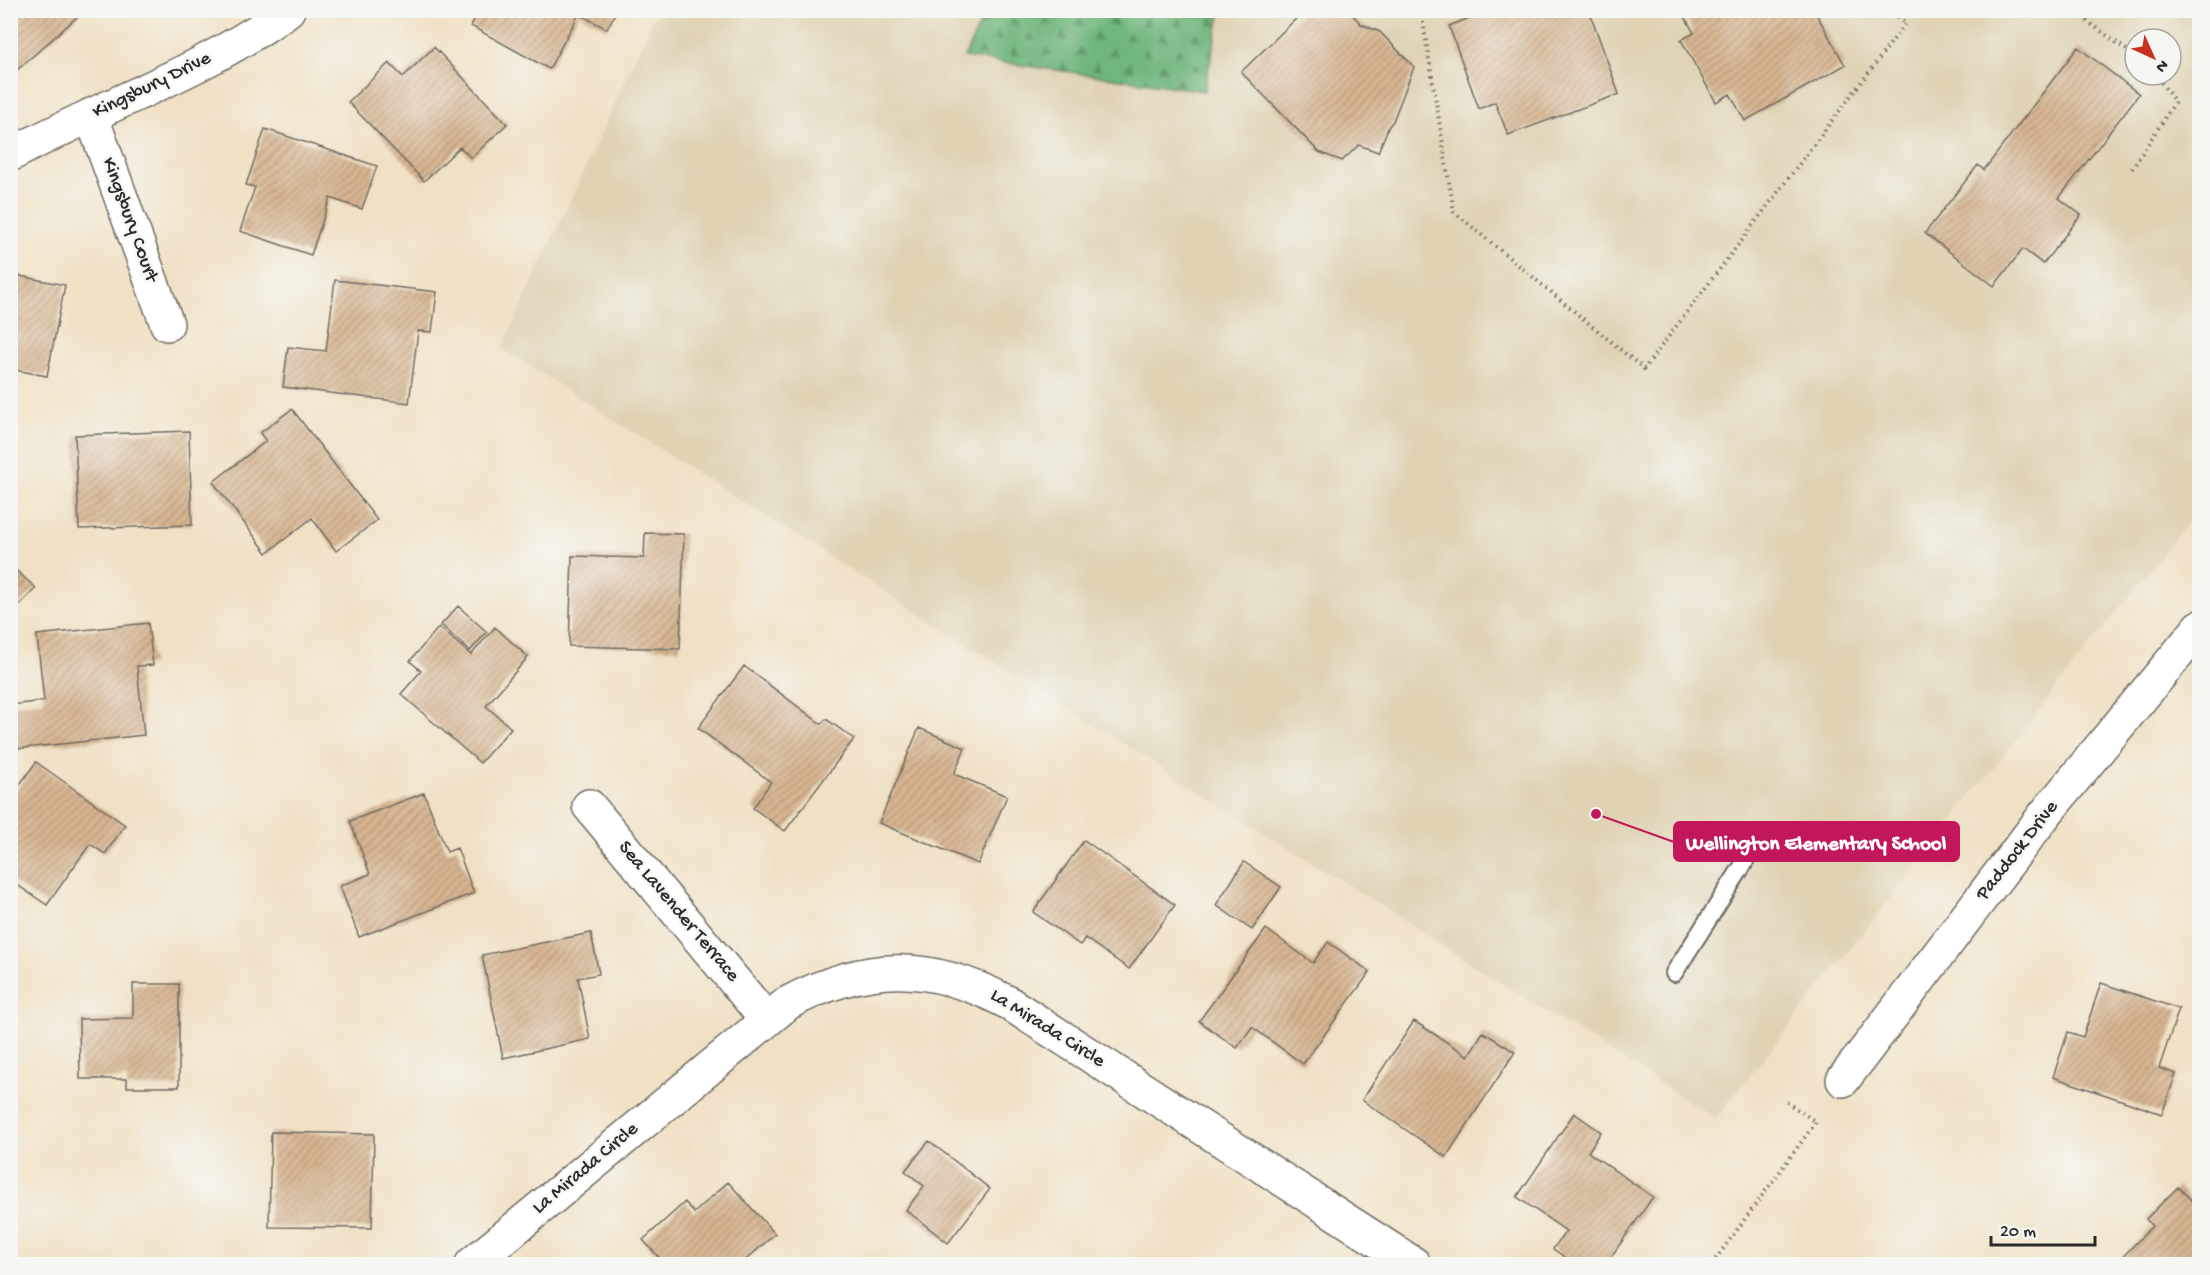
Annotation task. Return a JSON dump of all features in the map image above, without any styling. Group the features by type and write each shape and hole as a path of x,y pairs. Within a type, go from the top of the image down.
{"street":[{"name":"Kingsbury Drive","path":"10,154 192,69 261,31 288,10"},
{"name":"Kingsbury Court","path":"91,115 167,324"},
{"name":"Paddock Drive","path":"1843,1080 2046,813 2199,627"},
{"name":"Sea Lavender Terrace","path":"589,806 766,1019"},
{"name":"La Mirada Circle","path":"472,1264 788,1003 834,981 859,975 910,971 952,978 984,989 1007,1002 1414,1264"}],"lane":[{"path":"1674,973 1745,862"}],"path":[{"path":"1420,10 1454,212 1644,369 1906,23 1893,12"},
{"path":"2072,10 2123,47"},
{"path":"2132,169 2175,102 2164,87"},
{"path":"1712,1264 1816,1122 1785,1101"}],"shaded area":[{"path":"657,11 2199,11 2199,508 1716,1119 502,349"}],"green space":[{"path":"988,10 1221,11 1204,91 964,57"}],"building":[{"path":"10,10 85,10 16,71 10,65"},
{"path":"479,10 617,10 607,29 579,14 549,69 471,26"},
{"path":"1321,10 1348,10 1361,24 1380,32 1414,67 1378,152 1359,145 1342,161 1319,152 1241,72 1303,12 1314,17"},
{"path":"1490,10 1589,10 1619,94 1508,135 1495,102 1479,109 1449,26"},
{"path":"1681,10 1814,10 1845,65 1745,121 1730,94 1716,102 1681,40 1694,33"},
{"path":"434,47 507,124 471,158 460,147 424,181 348,102 389,63 403,77"},
{"path":"2078,47 2123,82 2123,87 2130,87 2139,94 2059,198 2081,215 2043,264 2023,249 1994,286 1925,233 1978,165 1984,170"},
{"path":"265,129 377,166 362,209 330,198 311,255 240,231 255,187 246,185"},
{"path":"10,274 65,285 47,376 10,369"},
{"path":"335,280 437,292 432,332 418,331 409,403 283,387 288,347 326,351"},
{"path":"292,409 377,520 336,551 312,518 267,553 213,482 266,441 260,433"},
{"path":"189,431 192,525 79,529 75,435"},
{"path":"645,533 684,534 680,649 569,646 572,556 644,558"},
{"path":"10,565 36,588 10,615"},
{"path":"458,606 487,632 470,651 441,625"},
{"path":"148,623 153,665 137,666 144,735 15,749 11,705 44,701 37,635"},
{"path":"439,627 471,655 495,627 528,657 486,706 511,728 480,763 401,694 421,671 410,661"},
{"path":"744,666 821,724 826,719 854,739 785,831 753,808 771,782 698,728"},
{"path":"919,728 965,748 954,774 1007,796 978,864 879,823"},
{"path":"36,762 125,825 105,854 90,844 47,905 10,880 10,798"},
{"path":"424,793 447,852 457,848 474,893 359,937 340,886 370,874 350,821"},
{"path":"1084,840 1175,905 1129,969 1085,938 1080,945 1033,912"},
{"path":"1244,862 1281,887 1252,930 1216,905"},
{"path":"1266,929 1313,963 1328,942 1370,972 1303,1064 1252,1027 1237,1048 1199,1021"},
{"path":"591,933 599,974 578,978 590,1039 503,1058 482,955"},
{"path":"2101,983 2179,1009 2159,1068 2176,1074 2162,1114 2053,1077 2068,1032 2083,1037"},
{"path":"133,984 179,984 179,1087 127,1087 127,1079 80,1079 79,1019 133,1018"},
{"path":"1414,1021 1468,1056 1483,1032 1515,1052 1446,1157 1362,1100"},
{"path":"1574,1113 1601,1132 1588,1152 1653,1197 1606,1264 1575,1264 1553,1249 1566,1231 1517,1197"},
{"path":"271,1132 374,1134 372,1228 269,1227"},
{"path":"929,1141 990,1189 948,1243 906,1210 924,1186 905,1171"},
{"path":"728,1182 775,1234 741,1264 665,1264 643,1240 685,1202 694,1213"},
{"path":"2178,1187 2200,1209 2200,1264 2116,1264 2152,1226 2146,1219"}],"place":[{"name":"Wellington Elementary School","path":"1596,814"}]}
